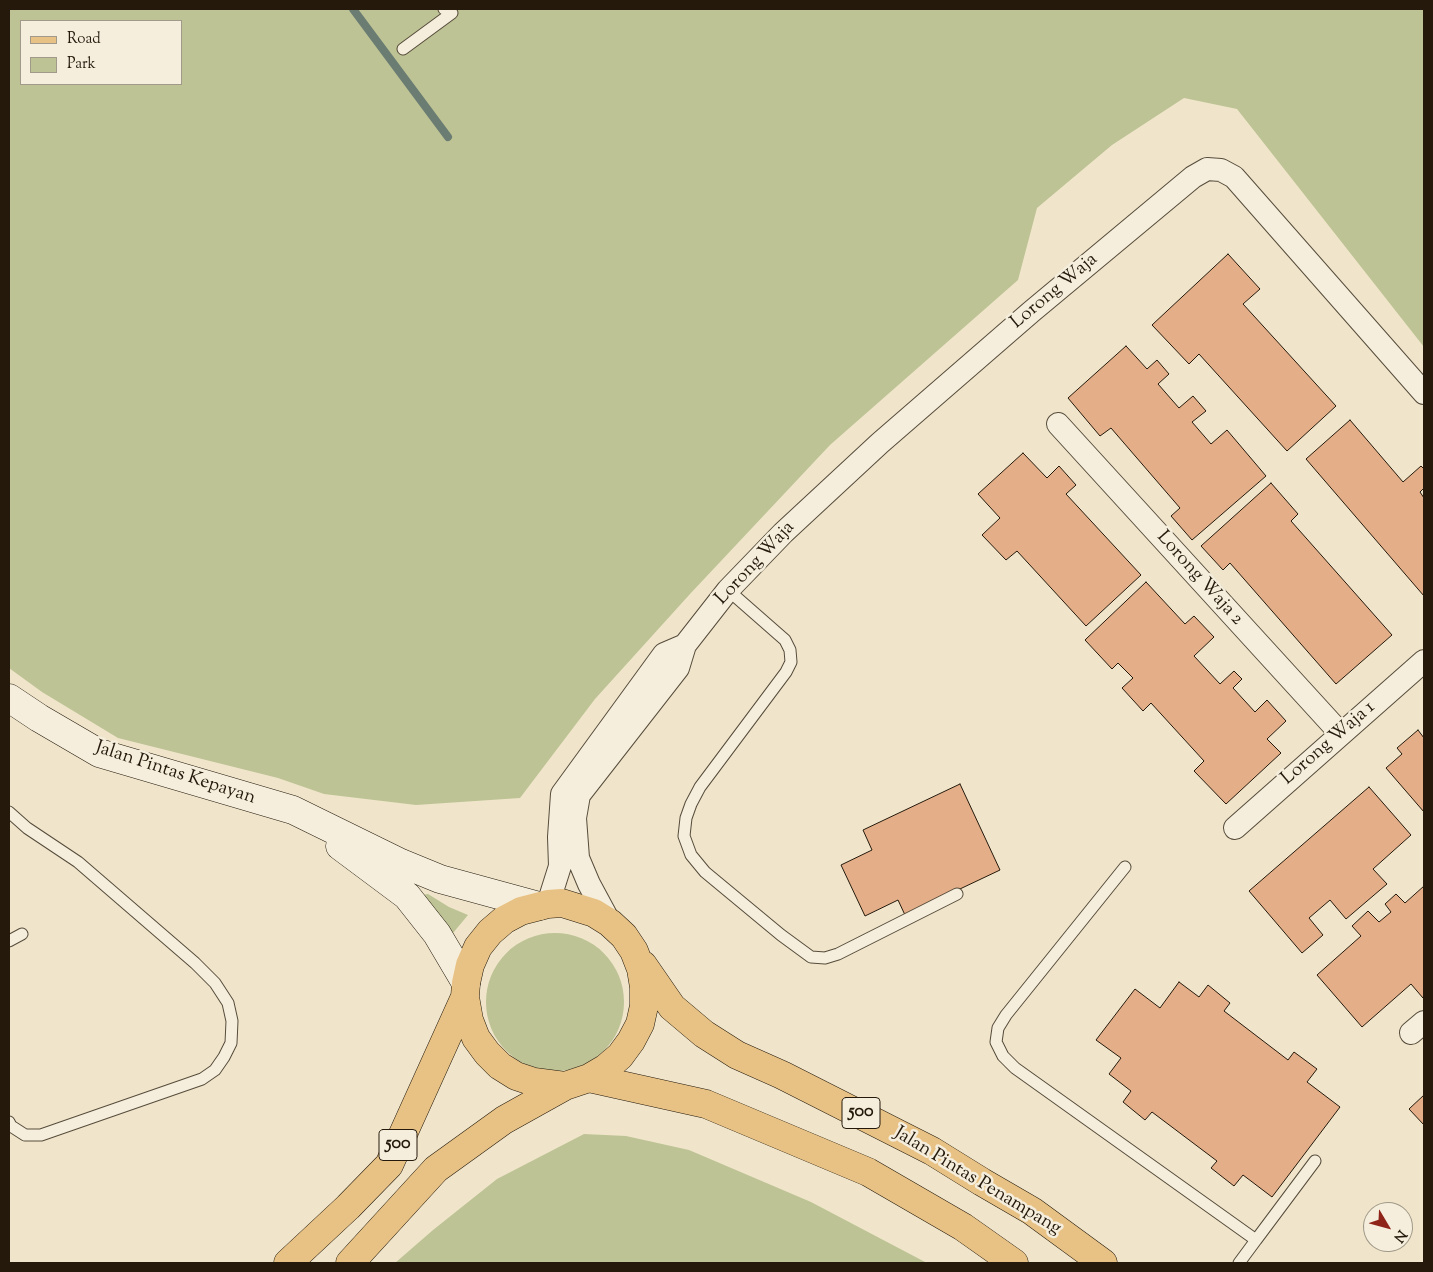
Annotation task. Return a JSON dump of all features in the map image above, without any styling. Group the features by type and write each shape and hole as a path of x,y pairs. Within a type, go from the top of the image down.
{"main road":[{"name":"500","path":"288,1263 348,1207 389,1165 466,990 470,965 478,947 490,932 504,920 521,911 544,905 562,904 576,907 594,913 610,923 624,936 634,951 641,969 644,987 644,1006 640,1024 620,1056 606,1068 504,1120 436,1169 350,1263"},
{"name":"Jalan Pintas Penampang","path":"634,951 672,1007 704,1034 738,1055 807,1086 932,1151 1032,1211 1103,1263"},
{"name":"500","path":"466,990 469,1020 476,1038 486,1053 500,1066 516,1076 534,1082 577,1082 706,1104 868,1172 964,1227 1014,1263"}],"street":[{"name":"Lorong Waja","path":"610,923 589,884 578,858 574,818 579,795 678,668 685,645 728,590 783,533 880,443 1031,312 1193,177 1207,169 1221,170 1234,178 1424,393"},
{"name":"Lorong Waja 2","path":"1058,424 1341,734"},
{"name":"Lorong Waja","path":"544,905 560,866 559,837 562,794 664,654 685,645"},
{"name":"Lorong Waja 1","path":"1235,828 1424,661"},
{"name":"Jalan Pintas Kepayan","path":"9,698 39,718 100,753 294,810 401,863 440,879 544,905"},
{"name":"Jalan Pintas Kepayan","path":"294,810 407,896 437,934 466,990"}],"lane":[{"path":"403,49 452,13 444,9"},
{"path":"728,590 785,640 790,650 791,662 786,672 700,787 691,804 686,818 684,836 691,855 705,872 781,935 811,957 825,958 838,954 957,894"},
{"path":"9,812 27,828 78,862 195,963 215,983 228,1002 232,1021 230,1043 224,1058 215,1070 202,1079 41,1135 25,1135 11,1126 9,1122"},
{"path":"1126,868 1006,1015 998,1028 996,1042 1003,1056 1015,1068 1256,1240"},
{"path":"9,941 22,934"},
{"path":"1239,1263 1316,1161"}],"green space":[{"path":"9,9 1424,9 1424,347 1237,109 1184,98 1112,145 1037,208 1018,280 830,445 690,594 595,699 520,798 416,805 324,794 278,778 118,738 42,692 9,668"},
{"path":"428,894 449,907 468,915 448,939 422,895"},
{"path":"555,933 569,934 581,938 593,944 604,953 613,964 619,976 623,988 623,1016 619,1028 613,1040 604,1051 593,1060 581,1066 569,1070 555,1071 541,1070 529,1066 517,1060 506,1051 497,1040 491,1028 487,1016 486,1002 487,988 491,976 497,964 506,953 517,944 529,938 541,934"},
{"path":"584,1134 626,1136 689,1150 811,1202 927,1263 395,1263 497,1179"}],"building":[{"path":"1228,254 1260,289 1243,304 1336,406 1287,451 1199,354 1189,364 1152,325"},
{"path":"1126,346 1147,369 1157,360 1169,374 1158,384 1179,408 1193,396 1206,411 1192,422 1211,444 1227,430 1266,476 1192,540 1171,516 1180,508 1111,428 1100,436 1068,398"},
{"path":"1350,420 1403,482 1421,466 1424,469 1424,488 1420,492 1424,498 1424,596 1306,459"},
{"path":"1023,453 1047,478 1059,466 1076,485 1066,494 1141,575 1086,626 1017,551 1006,560 982,535 1000,518 978,494"},
{"path":"1271,483 1298,514 1291,521 1392,635 1336,684 1230,563 1223,570 1201,546"},
{"path":"1146,582 1185,624 1194,616 1214,637 1194,656 1220,684 1234,671 1242,679 1233,688 1255,712 1267,700 1286,721 1267,739 1281,753 1226,804 1194,771 1204,761 1151,703 1143,711 1122,688 1133,678 1118,663 1112,669 1085,640"},
{"path":"1418,730 1424,738 1424,812 1386,768 1402,754 1397,748"},
{"path":"960,784 1000,870 905,915 898,900 865,916 841,865 872,850 863,830"},
{"path":"1369,787 1411,835 1373,869 1387,884 1346,919 1330,900 1309,918 1323,935 1302,953 1249,891"},
{"path":"1424,886 1424,997 1411,984 1362,1027 1317,975 1361,936 1352,926 1368,911 1379,922 1391,912 1385,904 1396,894 1405,903"},
{"path":"1179,982 1199,997 1208,985 1230,1003 1224,1011 1288,1060 1294,1052 1317,1069 1307,1082 1340,1107 1272,1197 1243,1175 1234,1186 1211,1168 1217,1161 1152,1112 1145,1120 1123,1102 1131,1091 1109,1074 1121,1058 1096,1040 1135,989 1160,1008"},
{"path":"1424,1095 1424,1125 1409,1109"}],"waterway":[{"path":"353,9 448,137"}]}
